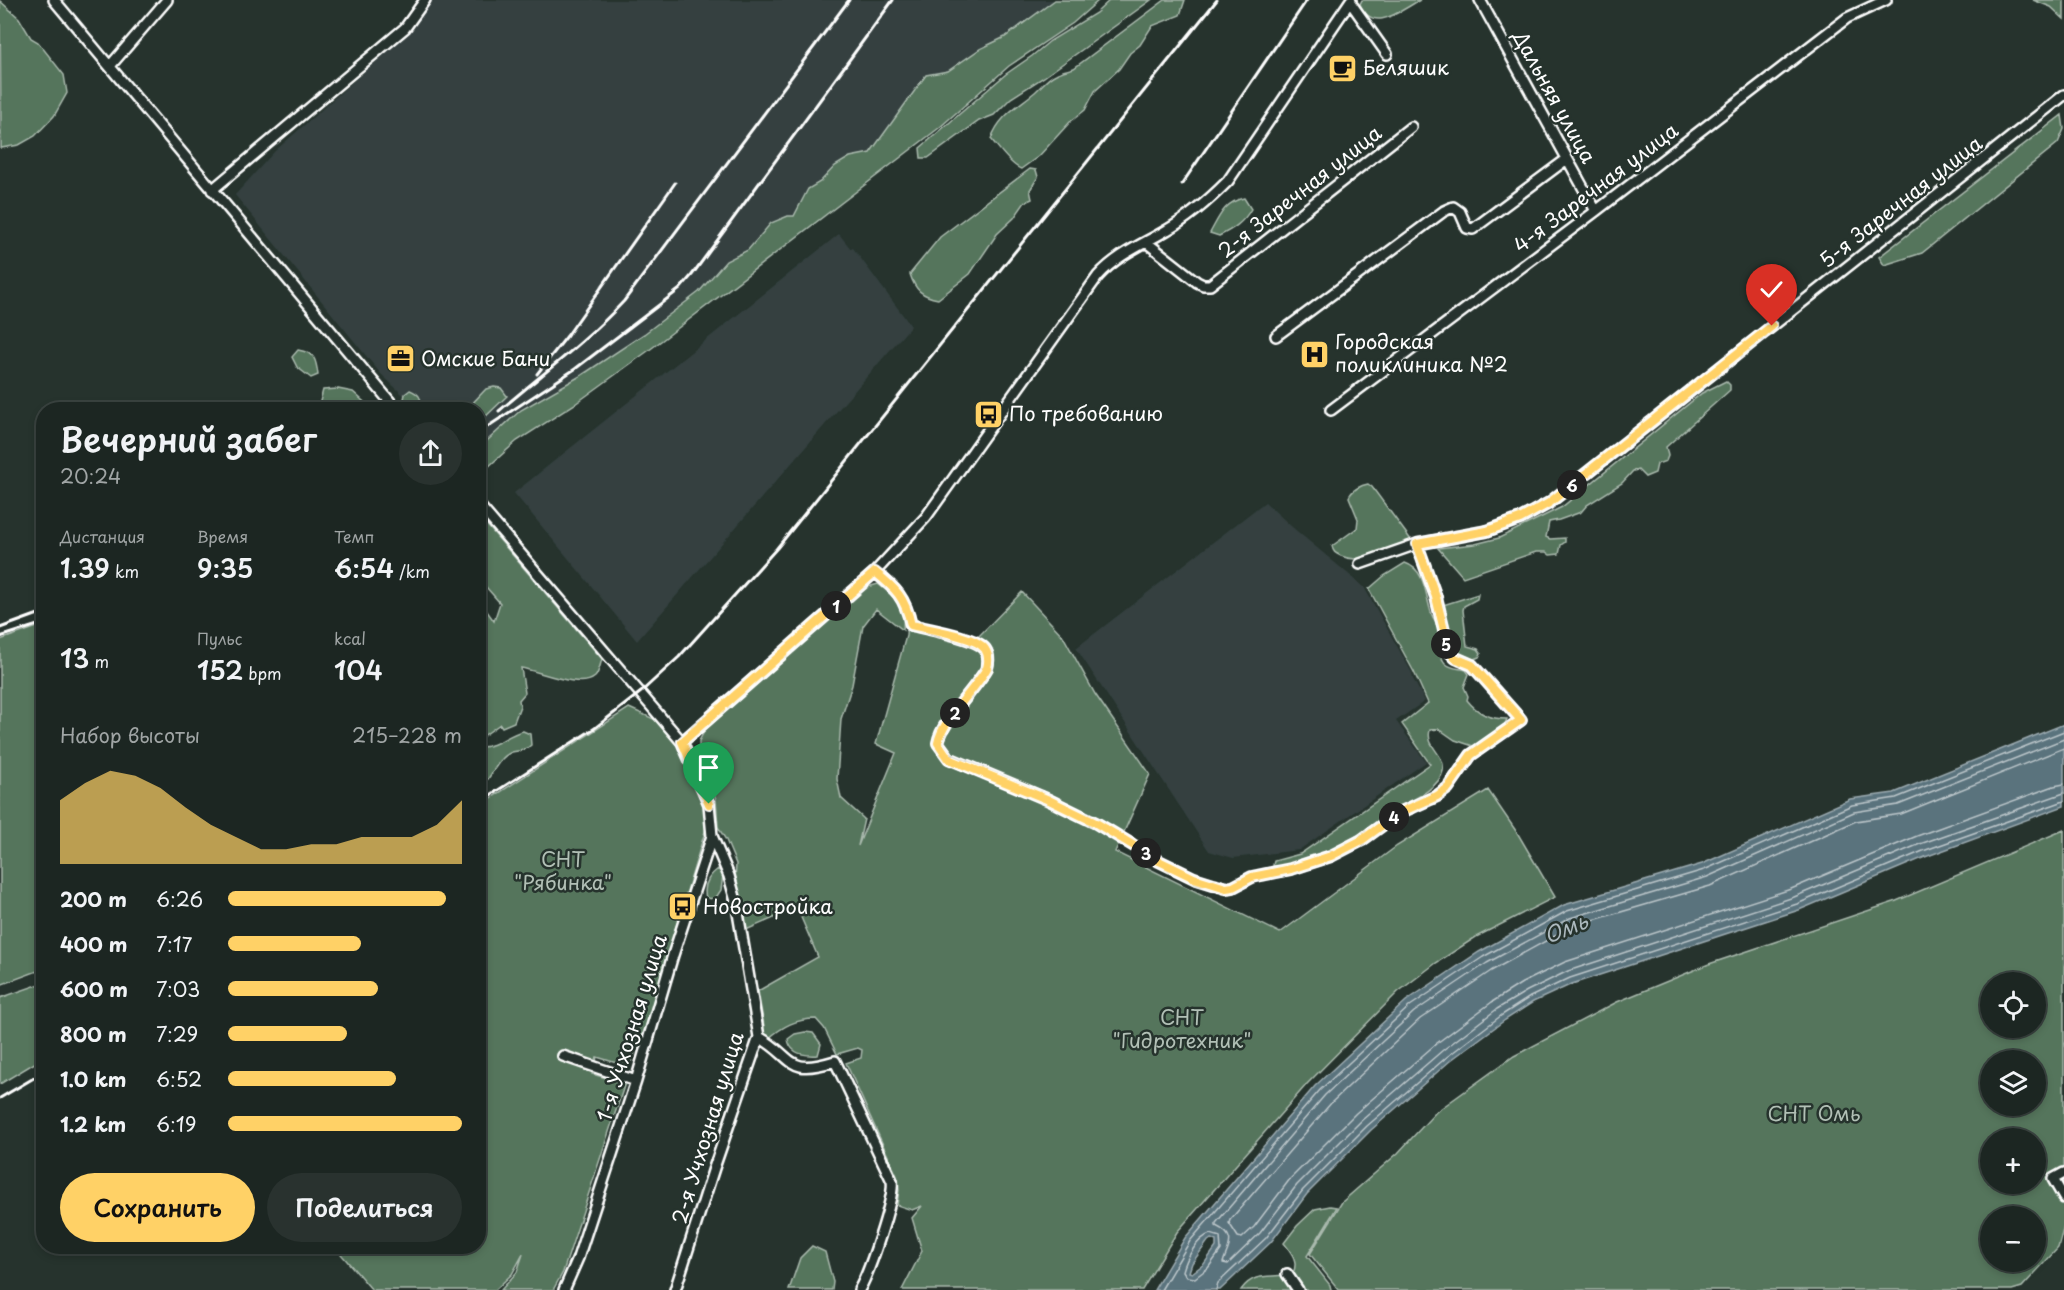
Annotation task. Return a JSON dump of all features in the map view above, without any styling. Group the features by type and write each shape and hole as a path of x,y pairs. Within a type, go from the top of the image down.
{"street":[{"path":"54,0 390,402"},
{"path":"110,66 167,0"},
{"path":"212,190 405,28 425,0"},
{"name":"Дальняя улица","path":"1480,0 1596,211"},
{"name":"4-я Заречная улица","path":"1331,410 1596,211 1847,18 1886,0"},
{"path":"682,742 875,572 926,518 1098,276 1125,252 1185,219 1206,203 1228,181 1350,1 1387,54"},
{"name":"5-я Заречная улица","path":"1360,564 1417,544 1487,531 1520,519 1549,503 2064,96"},
{"name":"2-я Заречная улица","path":"1146,242 1197,282 1210,285 1412,127"},
{"path":"1276,336 1444,211 1453,207 1457,208 1467,228 1473,230 1567,159"},
{"name":"1-я Учхозная улица","path":"486,513 682,742 709,804 712,836 673,955 636,1081 578,1258 564,1290"},
{"path":"875,572 895,588 904,601 911,625 973,641 987,652 989,659 987,668 939,737 938,743 949,759 1049,800 1096,823 1194,878 1226,888 1233,887 1252,877 1291,869 1331,856 1362,840 1399,813 1437,796 1448,788 1471,755 1521,720 1472,665 1455,658 1449,651 1436,597 1417,544"},
{"name":"2-я Учхозная улица","path":"675,1290 759,1037 736,901 729,876 712,836"},
{"path":"759,1037 773,1045 794,1065 816,1067 835,1061 892,1181 893,1189 884,1222 866,1278 859,1290"},
{"path":"563,1056 636,1081"},
{"path":"2064,1173 2053,1179 2064,1198"},
{"path":"1287,1274 1298,1290"}],"shaded area":[{"path":"432,0 1060,0 832,198 486,450 486,402 411,402 381,374 235,195 275,151 413,27"},
{"path":"839,234 851,249 853,248 911,326 637,641 514,493"},
{"path":"1265,502 1364,587 1425,701 1396,721 1426,762 1299,850 1233,858 1209,851 1076,648"}],"green space":[{"path":"1055,0 1099,0 1073,23 1009,66 939,128 648,351 575,404 517,441 486,467 486,442 521,410 582,375 644,334 699,292 726,261 748,250 771,223 794,216 808,189 820,182 835,166 850,157 870,153 926,75 948,71 980,49 1005,37"},
{"path":"1110,0 1151,0 1011,98 994,115 979,121 928,158 921,158 920,148 1006,74 1050,41 1096,13"},
{"path":"1165,0 1185,0 1180,15 1152,26 1140,45 1130,53 1119,69 1095,91 1085,110 1070,122 1039,156 1021,169 1009,160 991,139 1004,118 1050,78 1074,68"},
{"path":"1362,0 1420,0 1396,14 1380,19 1372,18 1366,13 1360,4"},
{"path":"2033,0 2064,0 2064,19 2051,7"},
{"path":"0,1 19,18 31,38 38,42 64,75 67,93 54,116 35,136 19,145 1,148"},
{"path":"2062,115 2064,129 2058,143 1922,253 1884,265 1879,257"},
{"path":"1030,169 1036,170 1038,177 1030,190 1032,199 1025,202 1014,218 997,234 970,274 938,299 920,291 910,274 940,237"},
{"path":"1244,198 1251,209 1241,222 1219,236 1210,233 1227,207"},
{"path":"298,350 314,358 318,375 311,378 297,367 292,357"},
{"path":"1726,381 1730,385 1730,390 1666,447 1668,456 1666,461 1657,464 1655,473 1645,477 1638,470 1633,471 1622,483 1587,505 1581,512 1549,522 1546,537 1565,538 1559,554 1536,552 1463,577 1438,548 1475,544 1499,538 1562,507 1702,393"},
{"path":"501,388 507,396 486,416 486,402 474,402 486,389"},
{"path":"338,389 353,392 364,402 320,402 323,390"},
{"path":"410,390 419,396 421,402 406,402 405,394"},
{"path":"1368,484 1411,540 1367,557 1349,559 1335,552 1332,546 1357,528 1358,519 1349,497 1357,488"},
{"path":"486,524 602,659 595,677 580,682 521,668 525,693 519,700 520,706 514,722 502,727 500,724 486,734 486,610 494,621 500,603 486,587"},
{"path":"1405,563 1418,572 1424,585 1430,608 1439,627 1440,651 1443,660 1450,666 1466,670 1469,674 1464,687 1468,696 1467,700 1485,715 1507,719 1493,736 1473,746 1455,740 1439,729 1430,730 1430,741 1443,765 1443,771 1435,785 1326,854 1276,869 1273,865 1274,861 1300,854 1430,764 1402,724 1428,703 1414,672 1369,589"},
{"name":"СНТ \"Гидротехник\"","path":"878,584 899,603 903,614 903,630 876,609 863,626 852,685 841,719 837,779 841,798 864,819 858,846 896,753 876,744 906,636 907,618 978,637 1022,592 1063,636 1095,694 1150,774 1115,852 1280,933 1397,846 1488,790 1518,834 1555,897 1476,937 1436,963 1398,992 1307,1084 1177,1232 1142,1290 902,1290 922,1251 912,1218 922,1206 912,1210 897,1205 899,1190 897,1176 846,1063 861,1058 862,1050 858,1048 837,1054 824,1028 816,1019 790,1024 768,1039 762,1034 764,1026 758,991 818,957 797,908 746,930 735,882 736,864 718,827 716,799 699,756 699,741 705,730 868,587"},
{"path":"1478,594 1477,599 1464,606 1463,610 1467,646 1478,649 1481,653 1479,657 1469,660 1461,658 1455,652 1448,633 1443,605"},
{"path":"36,627 36,972 0,985 0,640"},
{"name":"СНТ \"Рябинка\"","path":"629,708 656,720 686,755 703,795 707,825 646,1026 631,1061 626,1066 597,1057 592,1074 625,1083 563,1272 553,1290 501,1290 517,1272 523,1254 512,1274 495,1290 372,1290 341,1254 486,1254 486,801"},
{"path":"523,731 530,734 531,745 504,757 486,780 486,746"},
{"name":"СНТ Омь","path":"2064,830 2064,1226 2058,1248 2046,1261 2046,1206 1980,1206 1980,1272 2036,1272 2022,1287 2012,1290 1339,1290 1310,1254 1342,1202 1398,1153 1436,1112 1514,1056 1617,1002 1709,964 1894,902"},
{"path":"718,869 723,875 721,890 715,899 706,898 707,882"},
{"path":"36,985 36,1062 0,1084 0,998"},
{"path":"813,1033 821,1044 818,1055 799,1053 789,1044 788,1039 795,1034"},
{"path":"1337,1207 1307,1256 1330,1285 1331,1290 1241,1290 1253,1279 1259,1277 1293,1273 1295,1261 1284,1243 1297,1226 1315,1209"},
{"path":"812,1246 825,1252 833,1282 832,1290 789,1290 800,1258"}],"water":[{"name":"Омь","path":"2064,724 2064,806 1925,857 1799,910 1572,984 1533,1002 1451,1060 1371,1130 1307,1194 1271,1242 1220,1290 1154,1290 1185,1238 1315,1086 1406,1001 1479,952 1564,905 1702,864 1850,799 1894,793","holes":["1211,1239 1216,1241 1216,1247 1204,1264 1192,1273 1189,1272 1192,1263 1208,1241"]}],"railway":[{"path":"499,411 579,344 624,301 849,0"},
{"path":"486,428 575,369 680,289 893,0"},
{"path":"486,798 595,728 641,692 679,657 777,548 1217,0"},
{"path":"1182,184 1307,0"},
{"path":"537,374 567,336 675,183"},
{"path":"0,628 36,615"},
{"path":"0,637 36,626"},
{"path":"0,1098 36,1077"}],"place":[{"name":"Беляшик","path":"1342,68"},
{"name":"Городская поликлиника №2","path":"1314,354"},
{"name":"Омские Бани","path":"400,359"},
{"name":"По требованию","path":"988,414"},
{"name":"Новостройка","path":"682,907"}],"route":[{"path":"709,804 682,742 875,572 895,588 904,601 911,625 973,641 987,652 989,659 987,668 939,737 938,743 949,759 1049,800 1096,823 1159,861 1219,887 1233,887 1252,877 1291,869 1331,856 1362,840 1399,813 1437,796 1448,788 1471,755 1521,720 1472,665 1455,658 1449,651 1436,597 1417,544 1487,531 1520,519 1549,503 1772,326"}]}
